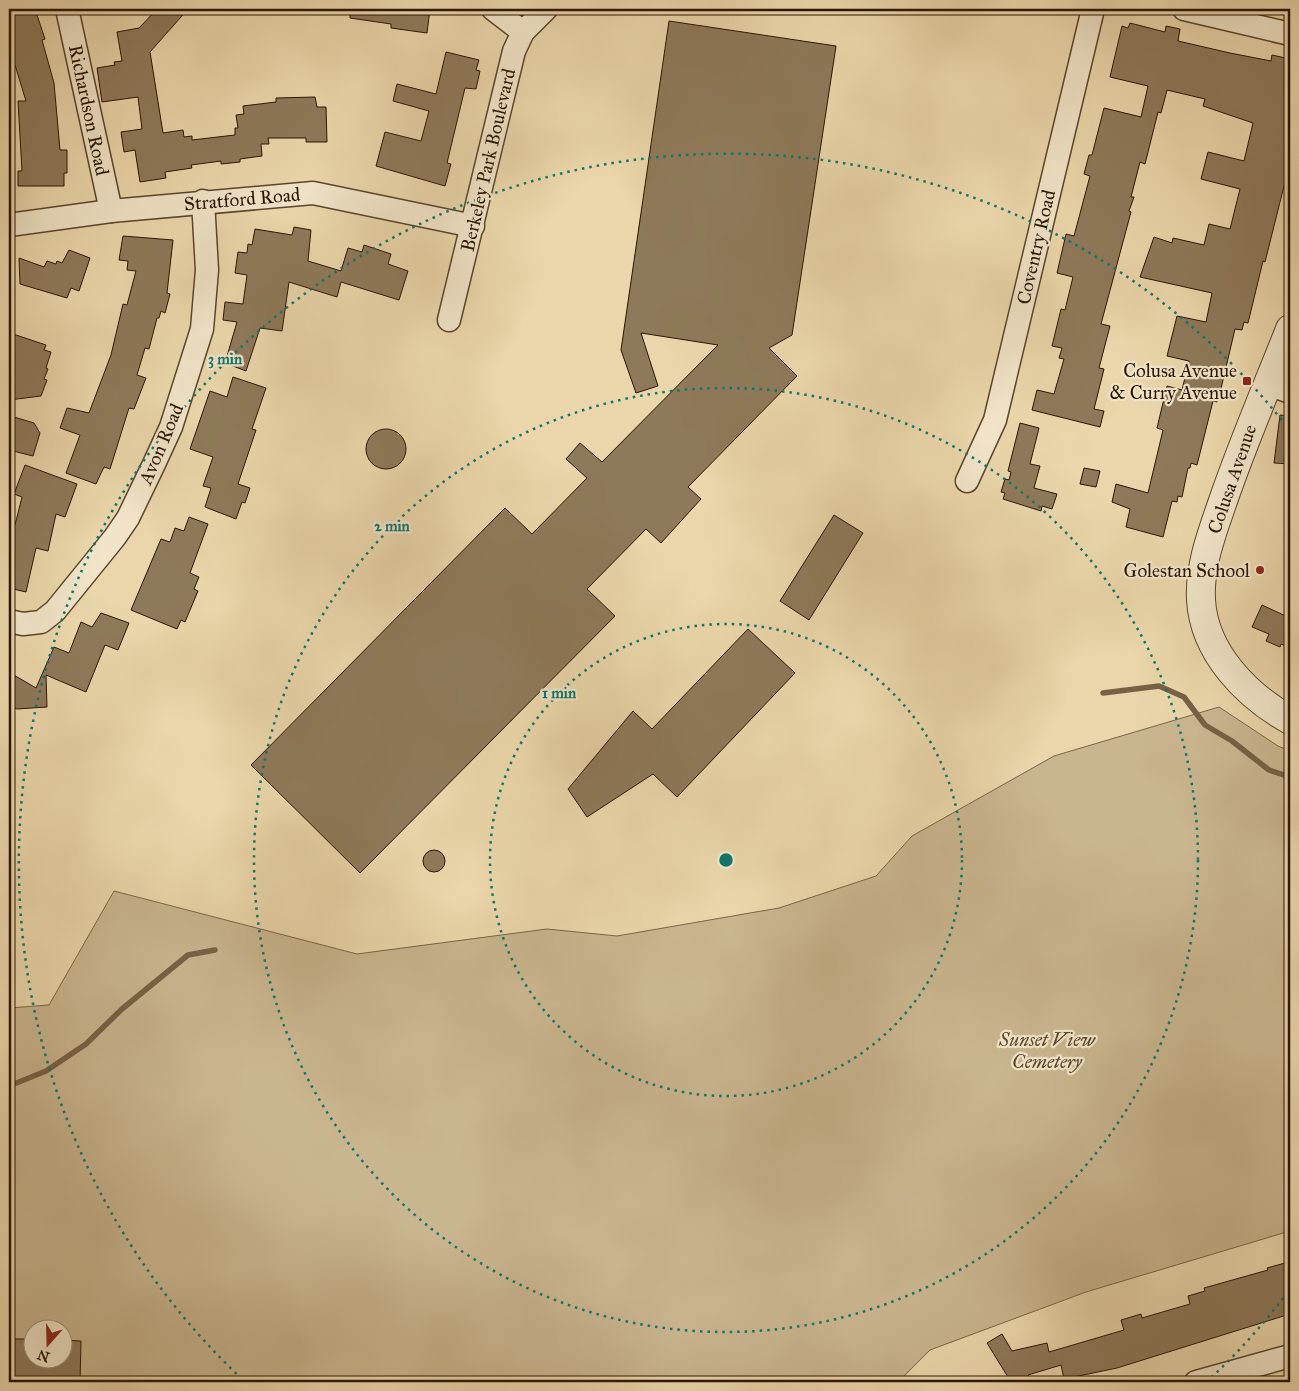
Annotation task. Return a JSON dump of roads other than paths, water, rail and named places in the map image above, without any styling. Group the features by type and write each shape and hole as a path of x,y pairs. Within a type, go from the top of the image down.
{"street":[{"name":"Richardson Road","path":"67,9 111,210"},
{"path":"493,9 524,32"},
{"name":"Berkeley Park Boulevard","path":"449,320 514,51 524,32 546,9"},
{"name":"Coventry Road","path":"967,481 995,420 1093,9"},
{"path":"1184,9 1290,34"},
{"name":"Stratford Road","path":"9,225 111,210 313,193 472,226"},
{"name":"Avon Road","path":"9,621 23,624 41,622 55,611 124,524 154,464 171,427 202,328 207,270 203,201"},
{"name":"Colusa Avenue","path":"1290,329 1279,388 1237,460 1212,532 1203,571 1201,601 1213,642 1223,662 1256,697 1290,720"},
{"path":"1196,1382 1290,1356"}],"waterway":[{"path":"1103,693 1159,686 1184,697 1205,725 1232,741 1269,770 1290,777"},
{"path":"9,1086 46,1071 86,1044 122,1009 188,955 215,950"}],"place":[{"name":"Colusa Avenue & Curry Avenue","path":"1247,381"},
{"name":"Golestan School","path":"1260,570"}],"park label":[{"name":"Sunset View Cemetery","path":"1047,1050"}]}
